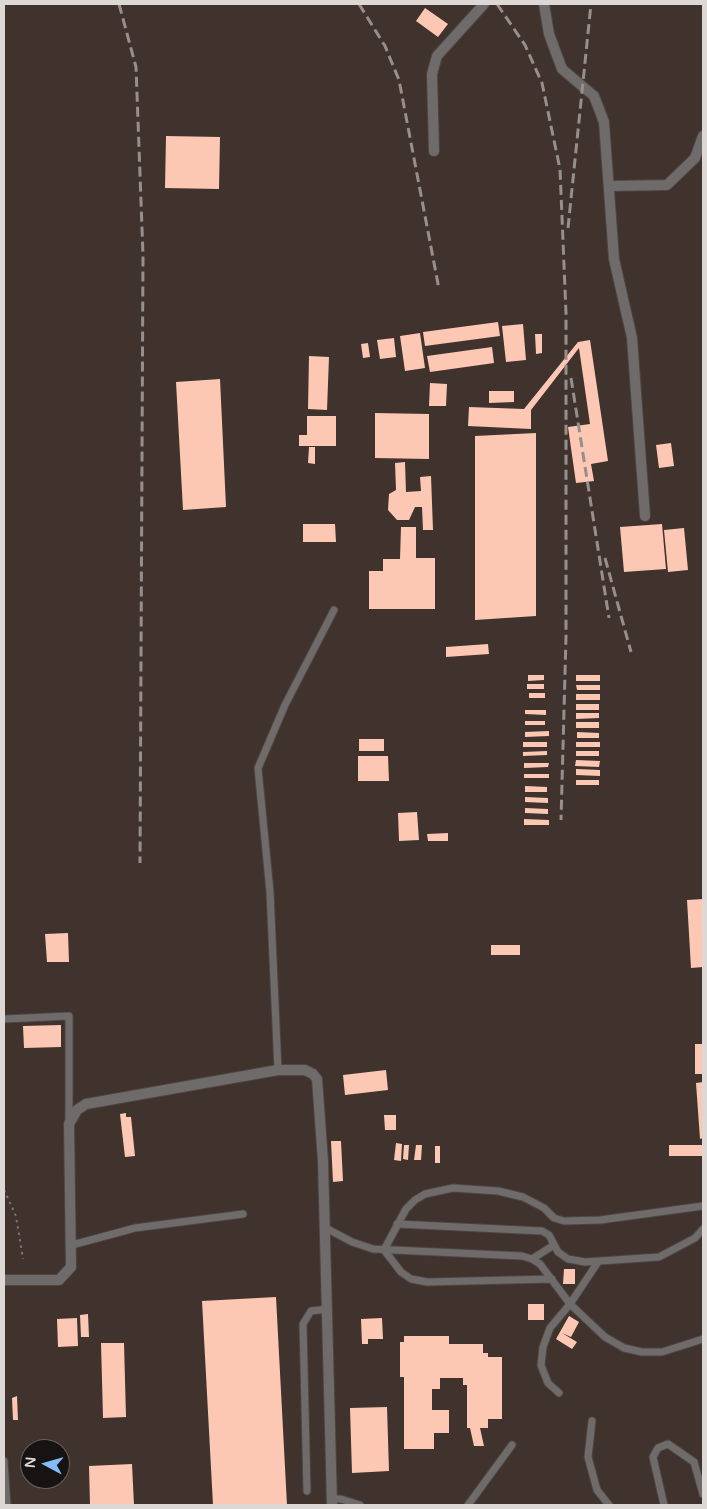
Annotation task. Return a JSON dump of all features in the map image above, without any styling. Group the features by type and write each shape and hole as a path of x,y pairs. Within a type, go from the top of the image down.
{"street":[{"path":"434,151 432,74 438,56 484,4"},
{"path":"544,4 549,34 562,68 594,96 604,122 614,259 632,338 645,516"},
{"path":"608,186 667,185 695,158 703,136"},
{"path":"4,1280 59,1280 71,1267 69,1124 77,1110 86,1104 278,1070 305,1070 317,1079 323,1161 332,1502"}],"lane":[{"path":"278,1070 270,892 258,768 285,705 334,610"},
{"path":"4,1018 70,1016 69,1124"},
{"path":"384,1250 397,1224 414,1200 425,1194 452,1188 498,1191 523,1197 544,1208 554,1218 564,1221 600,1220 703,1206"},
{"path":"72,1245 135,1228 243,1214"},
{"path":"397,1224 542,1231 549,1236 558,1252 568,1259 585,1262 659,1258 695,1238 703,1229"},
{"path":"324,1227 360,1246 384,1250 522,1256 532,1259 540,1264 570,1304 605,1337 624,1348 642,1352 662,1352 703,1339"},
{"path":"532,1259 554,1245"},
{"path":"384,1250 401,1272 411,1279 427,1282 552,1280"},
{"path":"559,1393 548,1383 541,1366 543,1346 550,1328 570,1304 598,1262"},
{"path":"307,1491 303,1324 311,1311 328,1309"},
{"path":"592,1421 588,1456 597,1490 609,1505"},
{"path":"664,1505 654,1457 658,1448 668,1444 694,1462 703,1494"},
{"path":"468,1505 512,1445"},
{"path":"4,1461 6,1505"},
{"path":"332,1502 341,1499 360,1505"}],"path":[{"path":"4,1190 16,1216 23,1259"}],"shaded area":[{"path":"4,4 703,4 703,1505 4,1505"}],"building":[{"path":"425,8 448,24 438,37 416,21"},
{"path":"166,136 220,137 219,189 165,188"},
{"path":"498,322 500,336 425,346 423,332"},
{"path":"523,324 526,360 506,362 502,326"},
{"path":"420,333 425,368 405,371 400,336"},
{"path":"535,334 542,334 542,353 536,354"},
{"path":"394,338 396,357 380,359 377,340"},
{"path":"590,340 608,461 591,464 594,481 576,483 568,427 590,424 579,348 531,410 531,429 468,426 469,407 524,409 578,342"},
{"path":"368,343 370,357 363,358 361,344"},
{"path":"492,347 494,363 430,372 427,356"},
{"path":"309,356 329,357 327,410 308,409"},
{"path":"220,379 226,507 183,510 176,382"},
{"path":"430,383 447,384 446,406 429,406"},
{"path":"489,391 514,391 514,402 489,403"},
{"path":"375,413 429,414 429,459 375,458"},
{"path":"307,416 336,416 336,446 299,446 299,435 307,435"},
{"path":"536,433 536,616 475,620 475,436"},
{"path":"671,443 674,466 659,468 656,445"},
{"path":"309,447 315,447 315,464 308,463"},
{"path":"405,462 406,492 421,491 420,477 431,476 433,530 423,530 422,507 415,507 409,520 397,520 388,510 389,494 396,490 395,463"},
{"path":"303,524 335,524 336,542 303,542"},
{"path":"662,524 666,569 624,572 620,527"},
{"path":"401,527 416,527 416,558 435,558 435,609 369,609 369,571 383,571 383,559 400,559"},
{"path":"684,528 688,570 668,572 664,530"},
{"path":"488,644 489,654 446,657 446,647"},
{"path":"528,675 544,675 544,680 528,681"},
{"path":"576,675 600,675 600,681 576,681"},
{"path":"527,684 544,684 544,689 527,689"},
{"path":"576,685 600,685 600,690 577,690"},
{"path":"529,693 545,693 545,698 529,698"},
{"path":"576,694 600,694 600,700 576,700"},
{"path":"576,704 599,704 599,710 576,710"},
{"path":"525,710 546,710 546,715 525,714"},
{"path":"576,713 599,713 599,718 576,719"},
{"path":"525,721 545,721 545,725 525,725"},
{"path":"576,722 599,722 599,728 576,728"},
{"path":"549,731 549,736 525,737 525,732"},
{"path":"577,732 599,733 599,738 577,738"},
{"path":"359,739 384,739 384,751 359,751"},
{"path":"523,742 547,742 547,747 523,747"},
{"path":"576,742 600,742 600,747 576,747"},
{"path":"547,751 547,755 523,756 523,752"},
{"path":"576,751 599,751 599,756 576,756"},
{"path":"358,756 388,756 389,781 358,781"},
{"path":"576,760 600,761 599,767 575,766"},
{"path":"524,763 549,763 548,767 524,768"},
{"path":"576,769 600,770 600,776 576,775"},
{"path":"524,774 549,774 549,778 524,778"},
{"path":"576,780 599,780 599,785 576,785"},
{"path":"525,786 547,787 547,792 525,792"},
{"path":"525,797 548,798 548,803 525,802"},
{"path":"525,808 548,809 548,814 525,813"},
{"path":"417,812 419,840 399,841 398,813"},
{"path":"524,819 549,820 549,825 524,825"},
{"path":"448,833 448,841 428,841 427,834"},
{"path":"703,899 703,967 691,968 687,900"},
{"path":"68,933 69,962 47,962 45,934"},
{"path":"491,945 520,945 520,955 491,955"},
{"path":"61,1025 61,1047 24,1048 23,1026"},
{"path":"695,1044 703,1044 702,1074 695,1074"},
{"path":"386,1070 388,1090 345,1095 343,1075"},
{"path":"703,1082 703,1138 700,1139 696,1083"},
{"path":"126,1113 126,1117 131,1117 135,1156 125,1157 120,1114"},
{"path":"384,1115 396,1115 396,1130 385,1130"},
{"path":"331,1141 341,1141 343,1181 333,1182"},
{"path":"396,1143 402,1144 401,1161 394,1160"},
{"path":"404,1145 409,1145 408,1160 403,1159"},
{"path":"416,1145 422,1145 421,1160 414,1160"},
{"path":"669,1145 703,1145 703,1156 669,1156"},
{"path":"435,1146 440,1146 440,1163 435,1163"},
{"path":"564,1269 575,1269 575,1284 563,1284"},
{"path":"276,1297 287,1505 213,1505 202,1301"},
{"path":"528,1304 544,1304 544,1320 528,1320"},
{"path":"88,1314 89,1337 81,1337 80,1315"},
{"path":"569,1316 579,1322 571,1337 562,1333 577,1342 572,1349 556,1339"},
{"path":"77,1318 78,1346 58,1347 57,1319"},
{"path":"382,1318 383,1339 368,1339 368,1344 362,1344 361,1319"},
{"path":"404,1336 449,1336 449,1344 483,1344 483,1353 488,1353 488,1357 502,1357 502,1419 488,1419 488,1428 480,1428 484,1446 474,1446 470,1428 467,1428 467,1385 463,1385 463,1378 440,1378 440,1389 432,1389 432,1410 449,1410 449,1433 434,1433 434,1449 404,1449 404,1377 400,1377 400,1342 404,1342"},
{"path":"101,1343 124,1343 126,1417 103,1418"},
{"path":"17,1396 18,1420 13,1420 12,1398"},
{"path":"387,1407 389,1471 352,1473 350,1408"},
{"path":"132,1464 134,1505 90,1505 89,1466"}],"railway":[{"path":"119,4 136,67 143,255 140,863"},
{"path":"359,4 385,46 399,80 439,289"},
{"path":"497,4 525,45 542,83 560,169 566,313 566,637 561,820"},
{"path":"568,228 591,4"},
{"path":"571,378 609,618"},
{"path":"605,558 631,652"}]}
